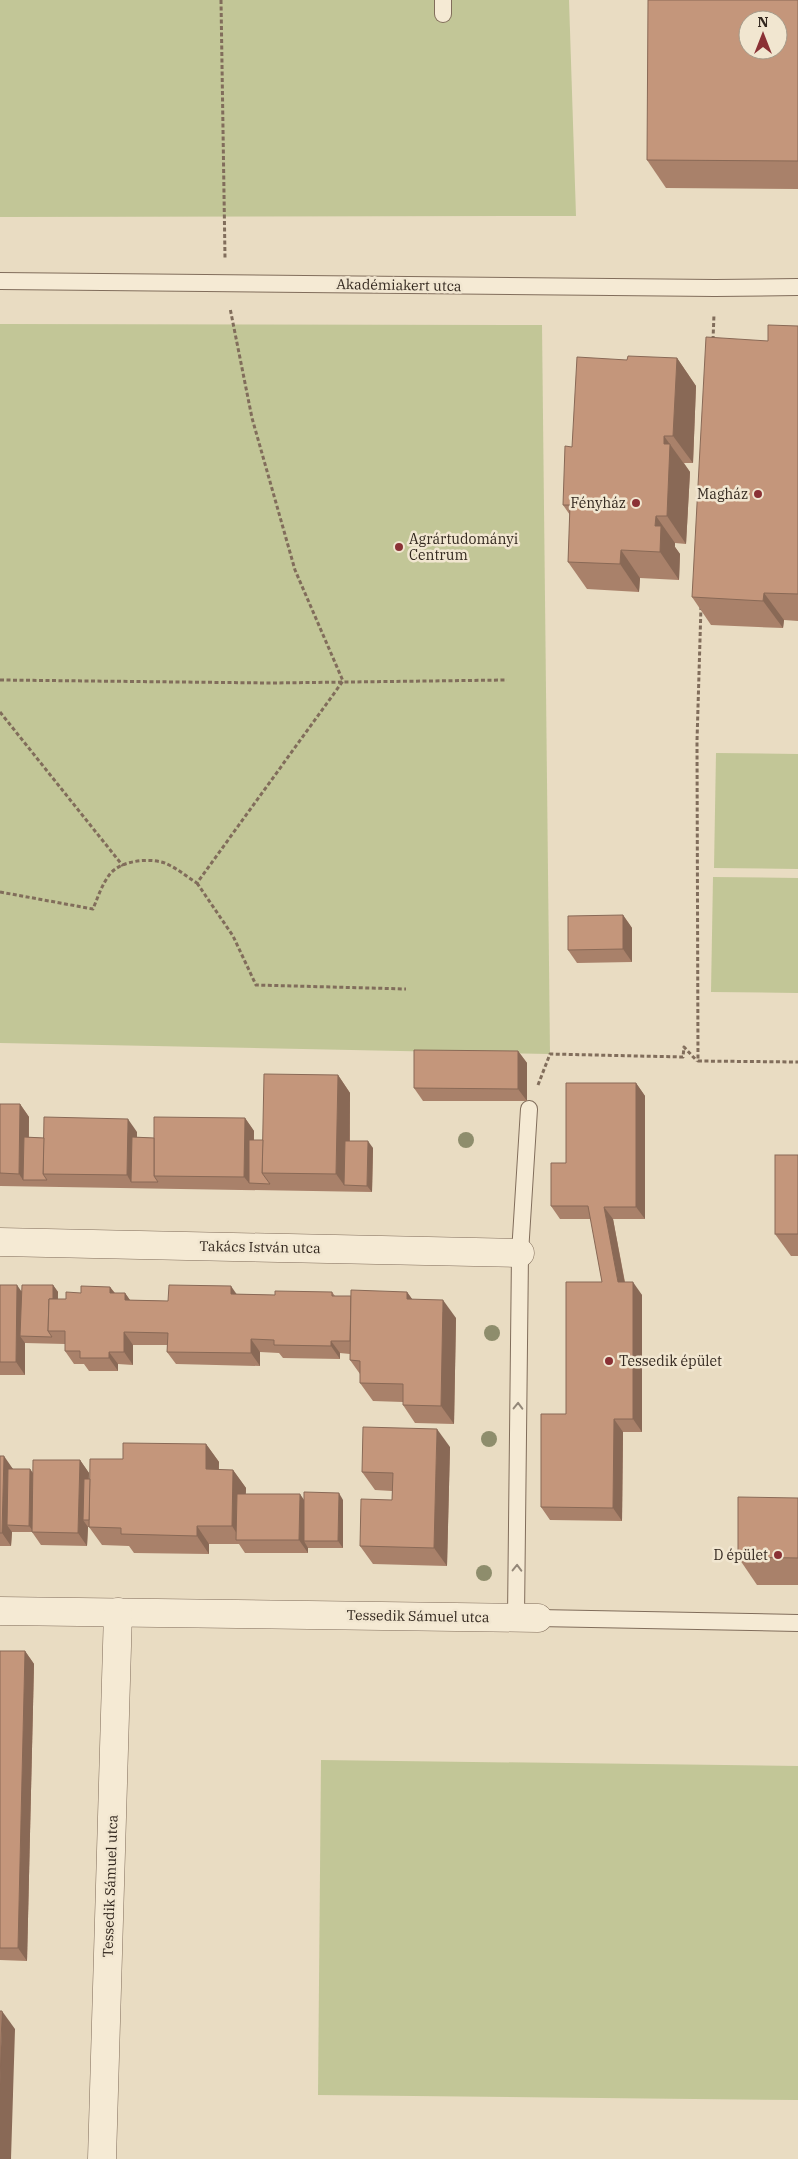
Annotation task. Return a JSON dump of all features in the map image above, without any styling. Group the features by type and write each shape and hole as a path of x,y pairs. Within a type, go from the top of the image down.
{"street":[{"name":"Takács István utca","path":"0,1242 520,1253"},
{"name":"Tessedik Sámuel utca","path":"0,1611 527,1617"},
{"name":"Tessedik Sámuel utca","path":"102,2159 118,1612"}],"lane":[{"name":"Akadémiakert utca","path":"0,281 715,288 798,287"},
{"path":"529,1110 520,1253 527,1617 798,1623"}],"path":[{"path":"221,0 225,283 252,418 295,570 342,681"},
{"path":"712,346 715,288"},
{"path":"698,1061 697,741 701,598"},
{"path":"0,680 260,682 506,680"},
{"path":"197,883 342,681"},
{"path":"0,712 123,866"},
{"path":"0,892 93,909 99,892 111,872 133,862 151,859 167,864 197,883 233,936 256,985 406,989"},
{"path":"529,1110 550,1054 683,1057 684,1047 698,1061 798,1062"}],"green space":[{"path":"0,0 569,0 576,216 0,217"},
{"path":"0,324 542,325 550,1054 0,1043"},
{"path":"716,753 798,754 798,869 714,868"},
{"path":"713,877 798,878 798,993 711,992"},
{"path":"321,1760 798,1766 798,2100 318,2095"}],"building":[{"path":"648,0 798,0 798,161 647,160"},
{"name":"Magház","path":"768,325 798,326 798,594 764,593 763,601 692,597 706,337 768,341"},
{"name":"Fényház","path":"628,356 677,358 673,436 664,436 664,444 670,444 667,516 656,516 655,526 661,526 660,552 621,550 620,564 568,562 570,505 563,505 565,446 572,447 577,357 627,360"},
{"path":"623,915 623,949 568,950 568,916"},
{"path":"414,1050 518,1051 518,1089 414,1088"},
{"path":"264,1074 338,1075 336,1174 262,1173"},
{"path":"566,1083 636,1083 636,1207 604,1207 618,1282 633,1282 633,1419 614,1419 613,1508 541,1507 541,1414 566,1414 566,1282 602,1282 588,1206 551,1206 551,1163 566,1163"},
{"path":"0,1104 20,1104 19,1174 0,1173"},
{"path":"44,1117 128,1119 127,1175 43,1174"},
{"path":"154,1117 245,1118 244,1177 154,1176"},
{"path":"24,1137 44,1138 43,1174 47,1180 23,1180"},
{"path":"132,1137 154,1138 154,1176 158,1182 131,1182"},
{"path":"249,1140 263,1140 262,1173 270,1184 249,1183"},
{"path":"345,1141 368,1141 367,1186 344,1185"},
{"path":"775,1155 798,1155 798,1234 775,1234"},
{"path":"0,1285 17,1285 16,1362 0,1362"},
{"path":"22,1285 53,1285 53,1299 49,1299 48,1331 52,1337 20,1336"},
{"path":"169,1285 231,1286 231,1294 275,1295 275,1291 332,1292 332,1296 351,1296 350,1341 331,1341 331,1346 274,1345 274,1340 251,1339 251,1353 167,1352 168,1333 124,1332 124,1352 109,1352 109,1358 80,1358 80,1351 65,1351 65,1331 48,1331 49,1299 66,1299 66,1292 81,1293 81,1286 110,1287 110,1293 125,1293 125,1300 168,1301"},
{"path":"351,1290 407,1292 407,1299 443,1300 441,1406 403,1405 403,1384 360,1383 360,1361 350,1360"},
{"path":"363,1427 437,1429 434,1548 360,1546 361,1499 392,1500 393,1473 362,1472"},
{"path":"123,1443 206,1444 206,1469 233,1470 232,1526 197,1526 197,1536 121,1534 121,1528 89,1527 90,1459 123,1459"},
{"path":"0,1456 4,1456 2,1533 0,1533"},
{"path":"33,1460 80,1460 78,1533 32,1532"},
{"path":"8,1469 30,1469 29,1526 7,1525"},
{"path":"84,1479 90,1479 89,1520 83,1520"},
{"path":"304,1492 339,1493 338,1541 304,1541"},
{"path":"237,1494 300,1494 299,1540 236,1540"},
{"path":"738,1497 798,1498 798,1558 738,1557"},
{"path":"0,1651 25,1651 18,1948 0,1948"},
{"path":"0,2011 2,2011 0,2085"}],"place":[{"name":"Magház","path":"758,494"},
{"name":"Fényház","path":"636,503"},
{"name":"Agrártudományi Centrum","path":"399,547"},
{"name":"Tessedik épület","path":"609,1361"},
{"name":"D épület","path":"778,1555"}]}
